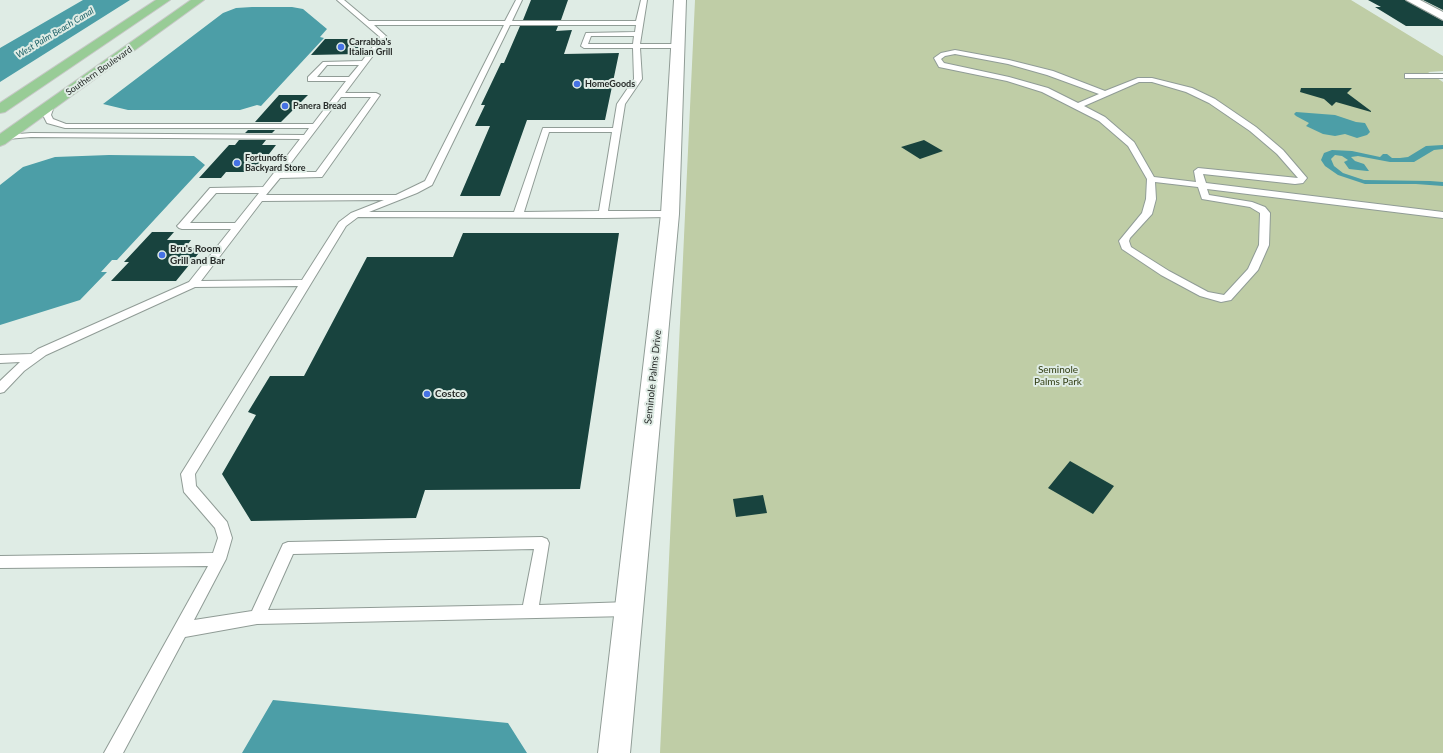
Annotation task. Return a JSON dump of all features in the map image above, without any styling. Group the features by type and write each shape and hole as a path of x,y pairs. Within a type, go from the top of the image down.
{"highway":[{"path":"0,109 164,0"},
{"name":"Southern Boulevard","path":"2,135 50,106 198,0"},
{"path":"2,135 6,122 59,85 83,54"}],"street":[{"name":"Seminole Palms Drive","path":"614,753 670,214 680,0"},
{"path":"1412,0 1443,17"}],"lane":[{"path":"193,284 384,37 340,0"},
{"path":"113,753 218,559 225,538 222,526 188,488 188,474 202,448 342,224 354,215 429,183 519,0"},
{"path":"603,215 621,104 638,79 636,46 644,0"},
{"path":"368,23 639,23"},
{"path":"638,34 588,34 584,46 678,46"},
{"path":"1078,106 1141,80 1156,81 1189,90 1212,100 1254,129 1280,152 1303,178 1295,181 1198,171 1205,197 1257,206 1265,213 1266,217 1264,245 1253,270 1227,298 1221,299 1204,294 1152,265 1128,249 1124,241 1147,214 1151,199 1151,179 1131,144 1102,119 1078,106 1026,84 942,65 937,58 943,54 955,52 1009,62 1050,73 1105,94"},
{"path":"352,79 311,79 325,63 364,63"},
{"path":"1408,76 1443,76"},
{"path":"277,175 319,175 376,95 340,95"},
{"path":"50,106 47,114 50,121 65,126 315,126"},
{"path":"518,215 546,130 617,130"},
{"path":"2,135 307,137"},
{"path":"1151,179 1443,215"},
{"path":"238,226 182,226 213,190 263,194 400,196"},
{"path":"354,215 670,214"},
{"path":"0,389 20,368 42,352 193,284 305,283"},
{"path":"0,359 33,358"},
{"path":"257,617 288,548 542,543 530,612"},
{"path":"0,562 218,559"},
{"path":"180,630 257,617 629,609"}],"green space":[{"name":"Seminole Palms Park","path":"695,0 1351,0 1443,56 1443,71 1428,72 1443,82 1443,753 660,753"}],"water":[{"name":"West Palm Beach Canal","path":"83,0 130,0 0,82 0,48"},
{"path":"292,7 303,9 327,29 320,37 324,38 261,106 257,105 240,110 128,110 103,104 223,13 236,8"},
{"path":"1296,112 1335,115 1356,122 1365,123 1370,132 1367,135 1357,138 1345,134 1335,136 1323,134 1306,126 1309,123 1296,116 1294,114"},
{"path":"1443,145 1443,149 1434,150 1414,162 1390,162 1358,156 1351,157 1355,161 1364,164 1369,171 1349,169 1344,162 1348,160 1342,156 1335,155 1331,159 1334,166 1343,173 1364,180 1430,181 1443,182 1443,186 1416,184 1365,184 1338,175 1325,166 1321,160 1324,153 1332,150 1352,151 1380,157 1383,154 1387,154 1392,158 1400,158 1408,157 1426,146"},
{"path":"109,155 194,156 205,165 117,260 112,260 101,272 107,272 80,300 0,325 0,185 23,167 55,157"},
{"path":"273,700 508,723 527,753 242,753"}],"building":[{"path":"531,0 568,0 561,20 523,20"},
{"path":"1368,0 1405,0 1443,21 1443,26 1406,26 1375,7 1381,7"},
{"path":"1423,0 1443,0 1443,10"},
{"path":"520,26 558,26 556,31 572,30 564,54 619,53 605,120 527,120 500,196 460,196 490,126 475,126 485,105 481,105 501,63 504,63"},
{"name":"Carrabba's Italian Grill","path":"325,39 370,39 357,54 311,55"},
{"path":"1301,88 1352,88 1347,93 1371,112 1336,102 1332,106 1324,99 1300,92"},
{"name":"Panera Bread","path":"279,95 308,95 281,122 255,122"},
{"path":"248,130 275,130 272,133 245,133"},
{"name":"Fortunoffs Backyard Store","path":"239,140 266,140 262,145 276,145 255,172 226,172 221,178 199,178 229,145 235,145"},
{"path":"924,140 943,151 920,159 901,147"},
{"name":"Bru's Room Grill and Bar","path":"152,232 174,232 167,240 191,240 185,248 203,248 176,281 111,281 129,262 124,262"},
{"name":"Costco","path":"463,233 619,233 580,489 425,490 416,518 251,521 222,474 256,415 248,412 270,376 304,376 367,257 453,257"},
{"path":"1070,461 1114,486 1093,514 1048,488"},
{"path":"763,495 767,513 736,517 733,499"}],"place":[{"name":"Carrabba's Italian Grill","path":"341,47"},
{"name":"HomeGoods","path":"577,84"},
{"name":"Panera Bread","path":"285,106"},
{"name":"Fortunoffs Backyard Store","path":"237,163"},
{"name":"Bru's Room Grill and Bar","path":"162,255"},
{"name":"Costco","path":"427,394"}]}
